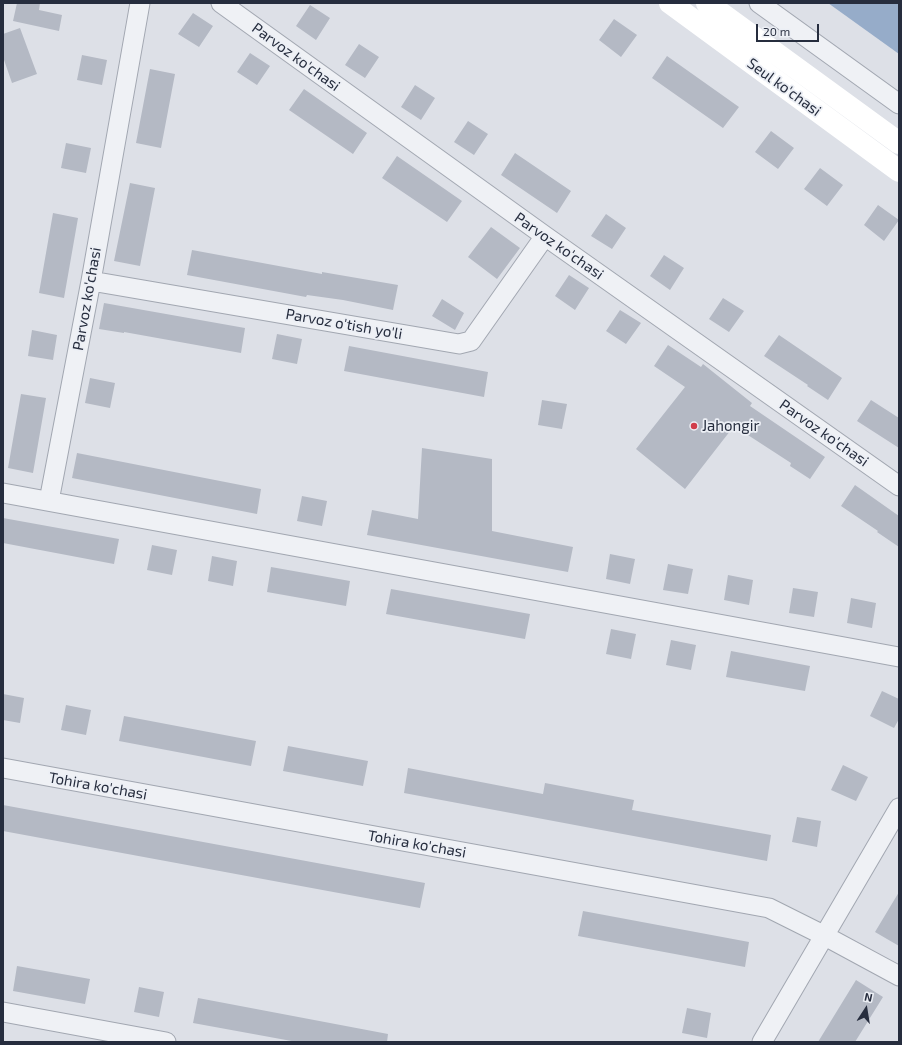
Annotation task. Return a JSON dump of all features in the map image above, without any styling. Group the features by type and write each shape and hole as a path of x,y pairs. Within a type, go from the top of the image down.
{"main road":[{"name":"Seul ko'chasi","path":"670,3 899,171"},
{"name":"Seul ko'chasi","path":"707,3 899,143"}],"street":[{"name":"Parvoz ko'chasi","path":"49,501 91,281 140,3"},
{"name":"Parvoz ko'chasi","path":"221,3 545,236 899,486"},
{"path":"759,3 899,104"},
{"name":"Parvoz o'tish yo'li","path":"91,281 459,344 471,340 545,236"},
{"path":"3,493 899,657"},
{"name":"Tohira ko'chasi","path":"3,768 769,908 899,976"},
{"path":"762,1042 899,808"},
{"path":"3,1012 166,1042"}],"water":[{"path":"828,3 899,3 899,54"}],"building":[{"path":"17,3 40,3 39,10 62,15 59,31 13,21"},
{"path":"310,5 330,18 316,40 296,26"},
{"path":"193,13 213,26 199,47 178,34"},
{"path":"614,19 637,35 621,57 599,40"},
{"path":"20,28 37,74 12,83 3,57 3,34"},
{"path":"359,44 379,57 365,78 345,65"},
{"path":"250,53 270,66 257,85 237,72"},
{"path":"82,55 107,60 102,85 77,80"},
{"path":"667,56 739,107 723,128 652,78"},
{"path":"150,69 175,74 161,148 136,143"},
{"path":"415,85 435,98 421,120 401,107"},
{"path":"304,89 367,133 353,154 289,110"},
{"path":"468,121 488,134 474,155 454,142"},
{"path":"771,131 794,148 778,169 755,152"},
{"path":"66,143 91,148 86,173 61,168"},
{"path":"515,153 571,191 557,213 501,175"},
{"path":"397,156 462,201 447,222 382,178"},
{"path":"820,168 843,185 827,206 804,189"},
{"path":"130,183 155,188 140,266 114,261"},
{"path":"878,205 899,220 884,241 864,225"},
{"path":"53,213 78,218 64,298 39,293"},
{"path":"606,214 626,228 612,249 591,236"},
{"path":"491,227 520,248 497,279 468,257"},
{"path":"192,250 322,274 322,272 398,285 393,310 343,300 307,295 306,297 187,275"},
{"path":"664,255 684,268 670,290 650,276"},
{"path":"569,275 589,288 575,310 555,296"},
{"path":"723,298 744,311 729,332 709,319"},
{"path":"442,299 464,313 455,330 432,316"},
{"path":"104,303 245,328 241,353 124,332 99,329"},
{"path":"620,310 641,323 626,344 606,331"},
{"path":"32,330 57,335 53,360 28,356"},
{"path":"277,334 302,339 297,364 272,359"},
{"path":"779,335 842,378 828,400 764,356"},
{"name":"Jahongir","path":"668,345 701,367 703,364 752,403 750,406 825,457 810,479 790,466 791,463 734,426 685,489 636,449 685,387 654,366"},
{"path":"349,346 488,372 484,397 344,371"},
{"path":"90,378 115,383 110,408 85,403"},
{"path":"21,394 46,398 33,473 8,468"},
{"path":"542,400 567,404 562,429 538,425"},
{"path":"871,400 899,418 899,448 857,421"},
{"path":"422,448 492,459 492,531 573,547 568,572 367,535 372,510 418,519"},
{"path":"77,453 261,489 257,514 72,478"},
{"path":"855,485 899,516 899,547 841,506"},
{"path":"302,496 327,501 322,526 297,521"},
{"path":"3,518 119,539 114,564 3,543"},
{"path":"152,545 177,550 172,575 147,570"},
{"path":"610,554 635,559 630,584 606,579"},
{"path":"212,556 237,561 233,586 208,581"},
{"path":"668,564 693,569 688,594 663,590"},
{"path":"271,567 350,581 346,606 267,592"},
{"path":"728,575 753,580 749,605 724,600"},
{"path":"793,588 818,592 814,617 789,613"},
{"path":"391,589 530,614 525,639 386,614"},
{"path":"851,598 876,603 872,628 847,623"},
{"path":"611,629 636,634 631,659 606,654"},
{"path":"671,640 696,645 691,670 666,665"},
{"path":"731,651 810,666 805,691 726,677"},
{"path":"882,691 899,699 899,719 894,728 870,716"},
{"path":"3,694 24,698 20,723 3,720"},
{"path":"66,705 91,710 86,735 61,730"},
{"path":"124,716 256,741 251,766 119,741"},
{"path":"288,746 368,761 363,786 283,771"},
{"path":"843,765 868,777 856,801 831,790"},
{"path":"408,768 543,794 545,783 634,800 632,810 771,835 767,861 404,793"},
{"path":"3,805 425,883 420,908 3,831"},
{"path":"797,817 821,821 817,847 792,842"},
{"path":"899,892 899,946 875,932"},
{"path":"583,911 749,942 745,967 578,936"},
{"path":"17,966 90,979 85,1004 13,991"},
{"path":"856,980 883,997 855,1042 818,1042"},
{"path":"139,987 164,992 159,1017 134,1012"},
{"path":"198,998 388,1034 387,1042 297,1042 193,1023"},
{"path":"687,1008 711,1013 707,1038 682,1033"}],"place":[{"name":"Jahongir","path":"694,426"}]}
